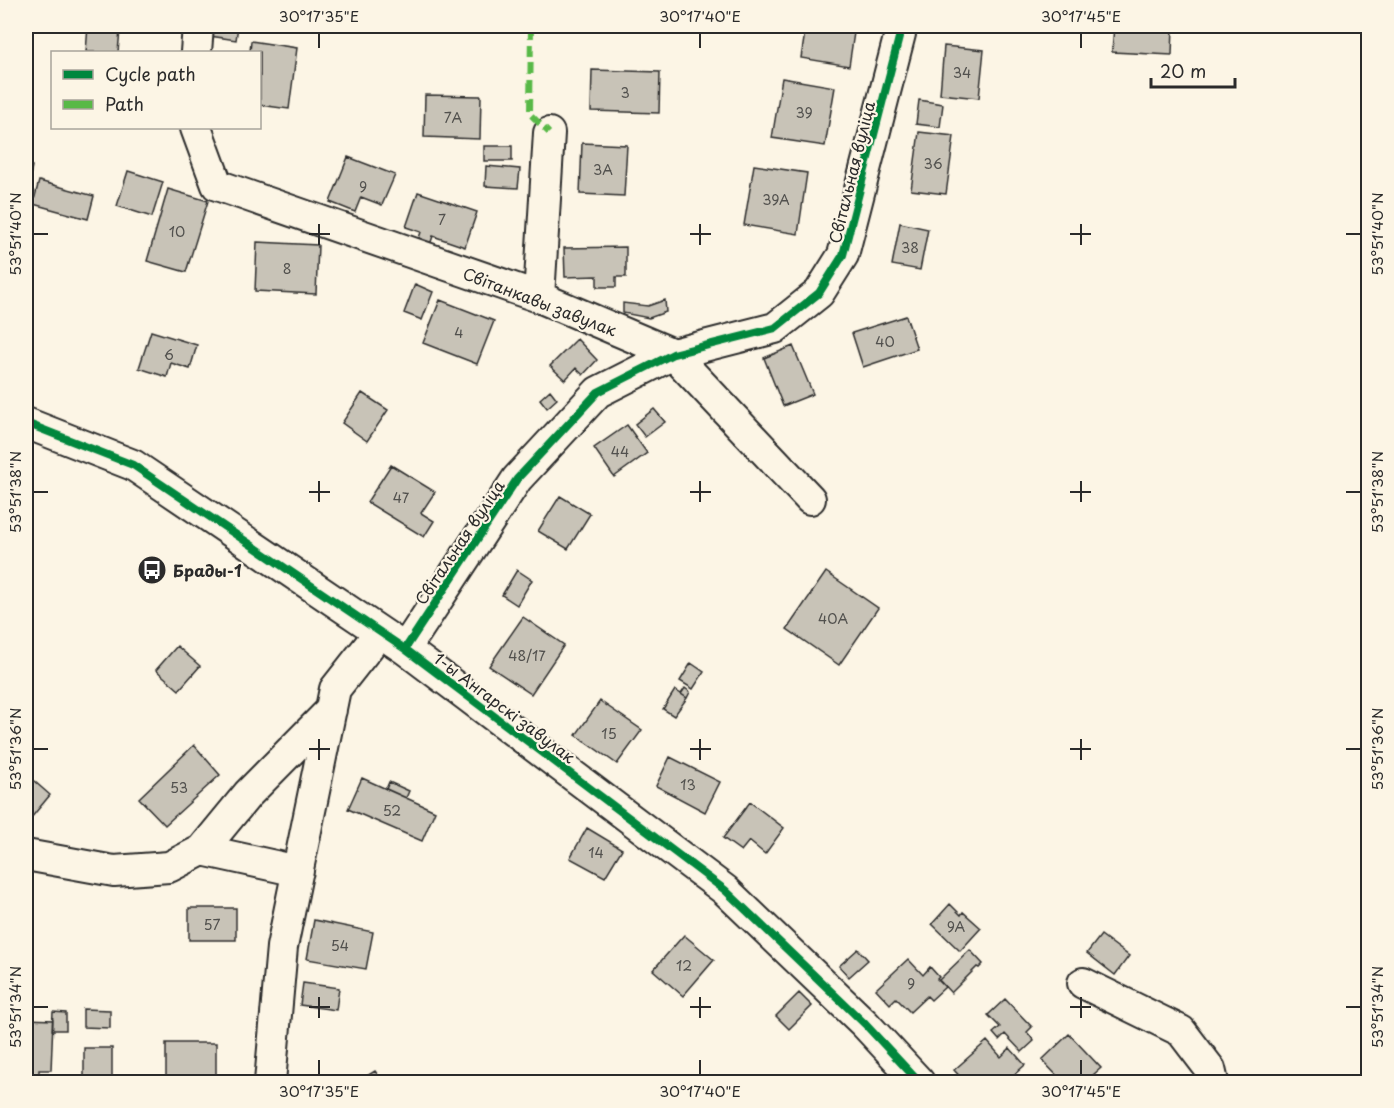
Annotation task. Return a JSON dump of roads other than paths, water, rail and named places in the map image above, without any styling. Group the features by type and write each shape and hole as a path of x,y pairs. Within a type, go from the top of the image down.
{"street":[{"path":"196,51 198,26"},
{"name":"Світальная вуліца","path":"405,649 517,479 598,392 673,354 775,328 819,293 843,255 902,26"},
{"name":"Світанкавы завулак","path":"196,129 217,184 539,297 673,354 810,500"},
{"path":"539,297 549,133"},
{"name":"1-ы Ангарскі завулак","path":"26,423 133,465 405,649 726,890 864,1024 920,1083"},
{"path":"270,1083 282,947 335,689 380,632"},
{"path":"26,855 114,870 169,867 202,850 248,794 331,710"},
{"path":"202,850 298,870"},
{"path":"1083,983 1181,1031 1210,1069 1213,1083"}],"place":[{"name":"Брады-1","path":"152,570"}]}
